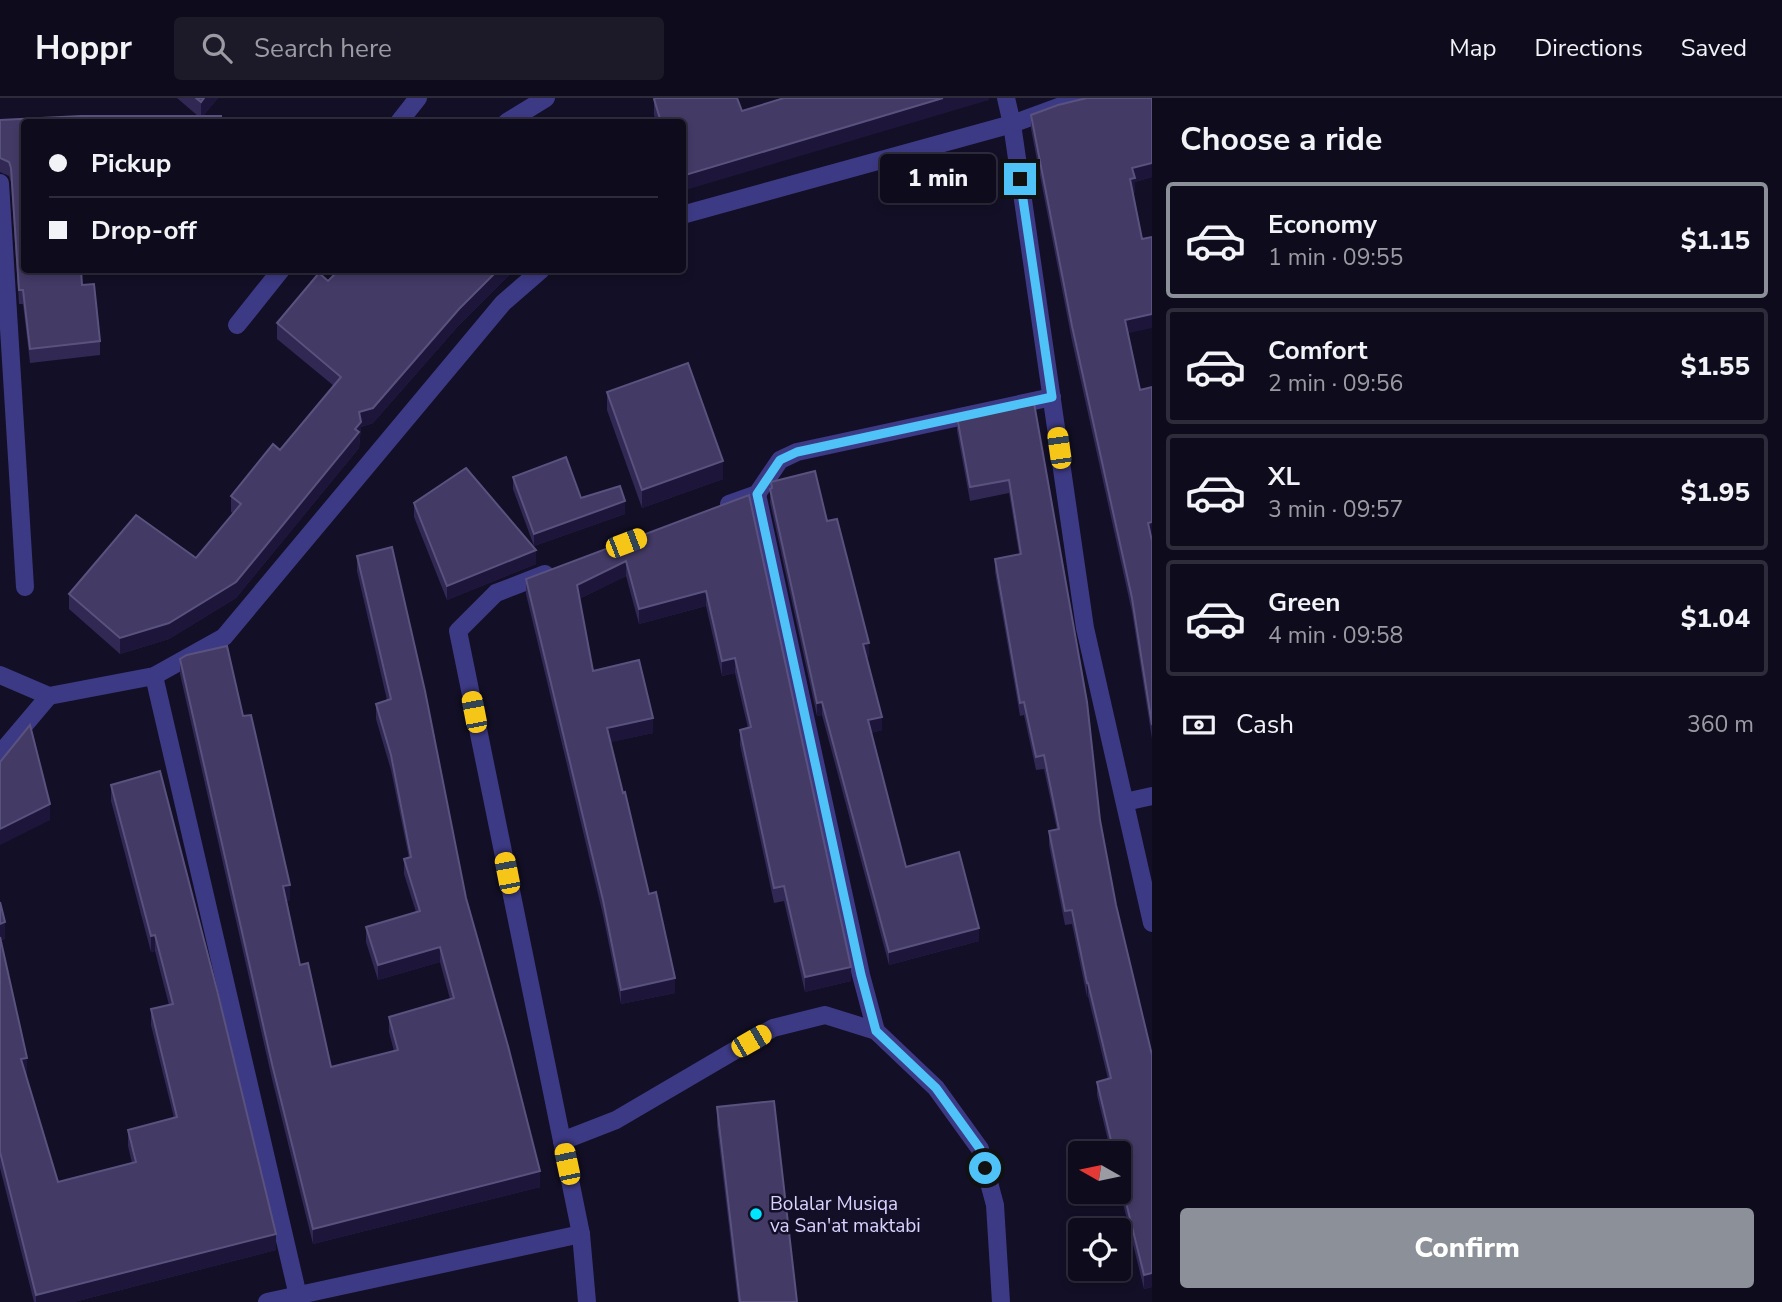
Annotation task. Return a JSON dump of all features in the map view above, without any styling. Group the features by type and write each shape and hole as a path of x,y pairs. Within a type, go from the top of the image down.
{"street":[{"path":"401,119 418,98"},
{"path":"512,119 546,98"},
{"path":"1006,98 1012,124 1085,628 1152,923"},
{"path":"686,214 1012,124 1083,98"},
{"path":"0,186 25,587"},
{"path":"237,325 279,273"},
{"path":"0,675 49,696 155,676 224,637 503,303 538,273"},
{"path":"718,509 757,494 780,460 797,452 1052,397"},
{"path":"757,494 858,962 876,1031"},
{"path":"561,568 496,593 457,631 581,1234 587,1302"},
{"path":"155,676 298,1296"},
{"path":"0,754 49,696"},
{"path":"1125,802 1152,796"},
{"path":"562,1141 616,1120 773,1028 825,1015 876,1031 936,1088 980,1149 995,1205 1001,1302"},
{"path":"267,1302 581,1234"}],"building":[{"path":"737,98 742,111 784,98 943,98 686,175 686,119 660,119 654,99"},
{"path":"1087,98 1152,98 1152,163 1132,168 1135,178 1130,179 1142,239 1152,237 1152,314 1125,320 1140,390 1152,387 1152,522 1148,523 1152,541 1152,725 1132,598 1072,326 1031,115"},
{"path":"81,116 221,116 221,119 21,119 21,273 81,273 82,285 94,284 100,341 30,349 23,290 19,290 11,168 9,162 0,158 0,120"},
{"path":"319,273 328,281 336,273 495,273 459,309 373,408 359,412 361,422 355,429 359,432 236,582 169,623 120,638 69,594 136,515 196,558 241,504 231,496 273,444 280,450 341,377 277,323"},
{"path":"688,363 723,461 642,490 607,392"},
{"path":"1034,403 1087,702 1100,820 1116,905 1152,1055 1152,1273 1144,1275 1126,1204 1131,1204 1131,1141 1111,1141 1097,1082 1111,1078 1072,910 1065,911 1049,831 1059,829 1044,755 1036,757 1024,702 1020,703 995,559 1021,554 1009,480 970,487 957,417"},
{"path":"566,457 581,498 620,486 625,501 534,534 513,477"},
{"path":"466,468 536,550 447,586 414,503"},
{"path":"815,471 827,521 837,519 869,643 863,644 882,717 868,720 906,867 959,852 979,928 889,952 822,702 817,703 770,489 771,482"},
{"path":"749,495 851,967 805,977 784,886 774,888 740,730 751,727 735,658 722,661 706,591 639,609 626,561 577,585 593,671 639,660 653,718 607,728 649,894 656,892 675,978 621,990 603,900 526,579"},
{"path":"392,547 425,691 466,898 540,1171 313,1229 272,1064 180,659 227,646 243,716 251,715 290,885 283,886 300,965 308,963 331,1067 398,1050 389,1017 454,998 440,947 378,965 366,927 420,911 404,859 411,857 391,755 376,704 391,699 357,556"},
{"path":"30,725 50,804 0,829 0,762"},
{"path":"160,771 276,1234 36,1295 0,1152 0,937 27,1058 21,1059 58,1182 136,1162 128,1130 177,1117 151,1009 173,1004 155,935 151,936 111,785"},
{"path":"0,902 5,922 0,924"},
{"name":"Bolalar Musiqa va San'at maktabi","path":"774,1101 797,1302 740,1302 717,1107"}],"place":[{"name":"Bolalar Musiqa va San'at maktabi","path":"756,1214"}],"route":[{"path":"985,1168 980,1149 936,1088 876,1031 861,975 757,494 780,460 797,452 1052,397 1020,179"}]}
